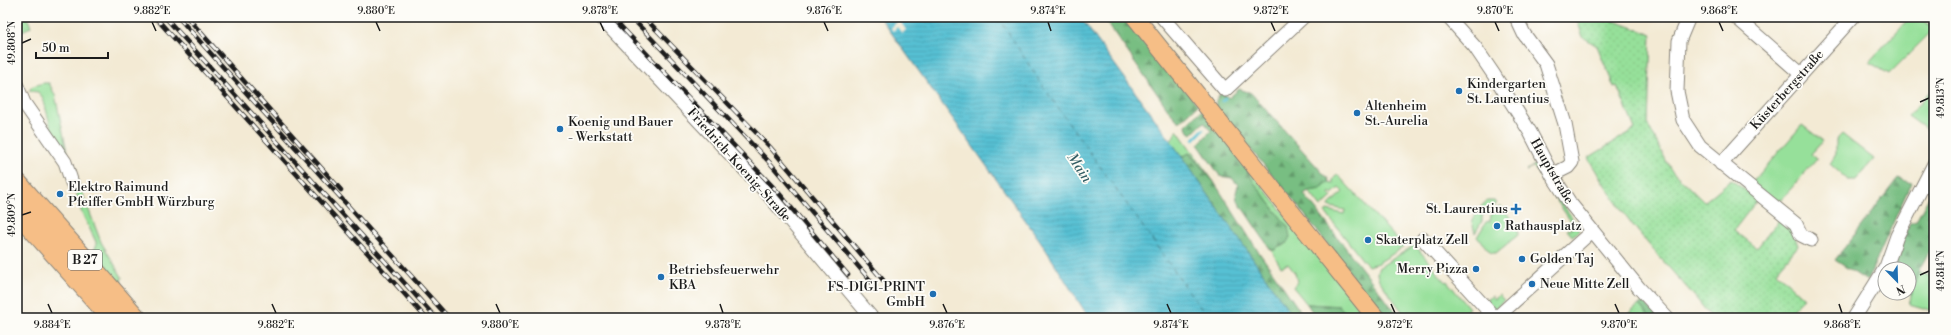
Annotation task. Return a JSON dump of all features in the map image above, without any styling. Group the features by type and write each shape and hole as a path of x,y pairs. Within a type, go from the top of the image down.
{"highway":[{"name":"B 27","path":"17,183 136,318"},
{"name":"B 27","path":"17,211 112,318"},
{"path":"17,235 38,243 53,251"}],"main road":[{"path":"1135,17 1376,318"}],"street":[{"name":"Friedrich-Koenig-Straße","path":"600,17 766,192 872,318"},
{"path":"1162,17 1225,90 1303,17"},
{"name":"Hauptstraße","path":"1448,17 1475,47 1494,75 1535,141 1552,175 1570,203 1639,288 1667,318"},
{"path":"1516,17 1524,34 1546,64 1560,105 1570,147 1572,162 1568,167 1552,175"},
{"path":"1689,17 1679,42 1677,91 1683,120 1700,146 1796,224 1801,235 1811,240"},
{"path":"1736,17 1801,74"},
{"name":"Küsterbergstraße","path":"1721,164 1853,17"},
{"path":"17,86 24,103 65,162 72,182"},
{"path":"1854,318 1886,267 1897,236 1934,164"},
{"path":"1423,239 1495,318 1592,231"}],"green space":[{"path":"17,17 27,17 31,27 17,33"},
{"path":"1103,17 1122,17 1198,105 1181,121 1178,121 1170,112"},
{"path":"1576,17 1603,17 1651,34 1648,125 1671,170 1704,202 1731,180 1758,199 1734,230 1757,248 1782,216 1791,224 1798,246 1776,272 1804,298 1784,318 1712,318 1626,216 1588,158 1635,129 1617,86 1614,87 1597,46 1583,37"},
{"path":"1910,17 1920,17 1934,29 1889,74 1869,62"},
{"path":"49,83 55,95 68,156 101,242 122,277 120,287 93,255 92,252 96,247 96,242 81,211 75,187 55,143 43,98 38,92 30,91 33,86"},
{"path":"1239,89 1251,93 1329,180 1328,183 1322,188 1304,194 1400,318 1387,318 1365,293 1294,201 1215,107 1216,101 1220,94 1225,94 1229,98"},
{"path":"1929,92 1934,96 1934,135 1908,116"},
{"path":"1202,110 1241,160 1255,184 1288,227 1290,237 1286,244 1279,246 1275,250 1271,250 1237,200 1236,193 1238,185 1232,178 1220,176 1198,144 1211,131 1204,122 1192,134 1187,130 1186,125"},
{"path":"1802,125 1823,141 1811,154 1817,159 1781,200 1776,201 1750,185"},
{"path":"1177,130 1214,182 1190,153 1182,157 1171,141"},
{"path":"1842,134 1874,159 1856,180 1848,180 1830,164 1836,154 1836,140"},
{"path":"1189,153 1214,182 1256,248 1305,318 1294,318 1182,157"},
{"path":"1241,160 1368,318 1350,318 1339,306 1307,304 1293,287 1297,282 1295,273 1288,264 1281,267 1271,250 1275,250 1279,246 1286,244 1288,227 1255,184"},
{"path":"1536,164 1547,177 1552,188 1579,228 1578,232 1572,236 1567,230 1574,226 1533,166"},
{"path":"1337,174 1404,247 1378,263 1368,266 1364,262 1325,212 1327,210 1344,214 1345,210 1330,207 1329,205 1343,192 1339,188 1332,194 1330,192 1329,194 1332,197 1321,207 1308,190 1319,189 1328,183 1333,184 1333,180"},
{"path":"1898,178 1911,183 1867,281 1835,260"},
{"path":"1934,188 1934,242 1917,275 1917,261 1894,261 1910,223 1916,221"},
{"path":"1487,201 1494,201 1497,203 1489,212 1482,215 1482,221 1475,233 1472,222 1476,213"},
{"path":"1500,205 1517,226 1518,235 1496,253 1491,253 1477,237 1486,222 1490,221 1491,215"},
{"path":"1415,245 1445,282 1447,281 1469,308 1457,318 1407,318 1379,280 1377,274 1378,268"},
{"path":"1918,272 1934,277 1934,311 1909,304 1910,301 1917,301"},
{"path":"1499,295 1504,300 1494,310 1486,301 1492,296 1495,299"},
{"path":"1643,301 1659,318 1651,318 1639,305"},
{"path":"1307,304 1339,306 1350,318 1322,318 1315,316"},
{"path":"1639,305 1651,318 1625,317"}],"water":[{"name":"Main","path":"880,17 1080,17 1171,141 1294,318 1089,318 1041,242"}],"pier":[{"path":"899,20 906,30 902,33 897,27 893,31 891,28"}],"waterway":[{"path":"1222,101 1225,98"},
{"path":"1194,139 1203,130"}],"ferry route":[{"path":"998,17 1044,88 1208,318"}],"railway":[{"path":"155,17 426,318"},
{"path":"165,17 436,318"},
{"path":"178,17 449,318"},
{"path":"187,17 341,190"},
{"path":"612,17 778,192 848,275"},
{"path":"631,17 771,164 875,286"},
{"path":"644,17 770,147 883,280"}],"place":[{"name":"Kindergarten St. Laurentius","path":"1459,91"},
{"name":"Altenheim St.-Aurelia","path":"1357,113"},
{"name":"Koenig und Bauer - Werkstatt","path":"560,129"},
{"name":"Elektro Raimund Pfeiffer GmbH Würzburg","path":"60,194"},
{"name":"St. Laurentius","path":"1516,209"},
{"name":"Rathausplatz","path":"1497,226"},
{"name":"Skaterplatz Zell","path":"1368,240"},
{"name":"Golden Taj","path":"1522,259"},
{"name":"Merry Pizza","path":"1476,269"},
{"name":"Betriebsfeuerwehr KBA","path":"661,277"},
{"name":"Neue Mitte Zell","path":"1532,284"},
{"name":"FS-DIGI-PRINT GmbH","path":"933,294"}]}
